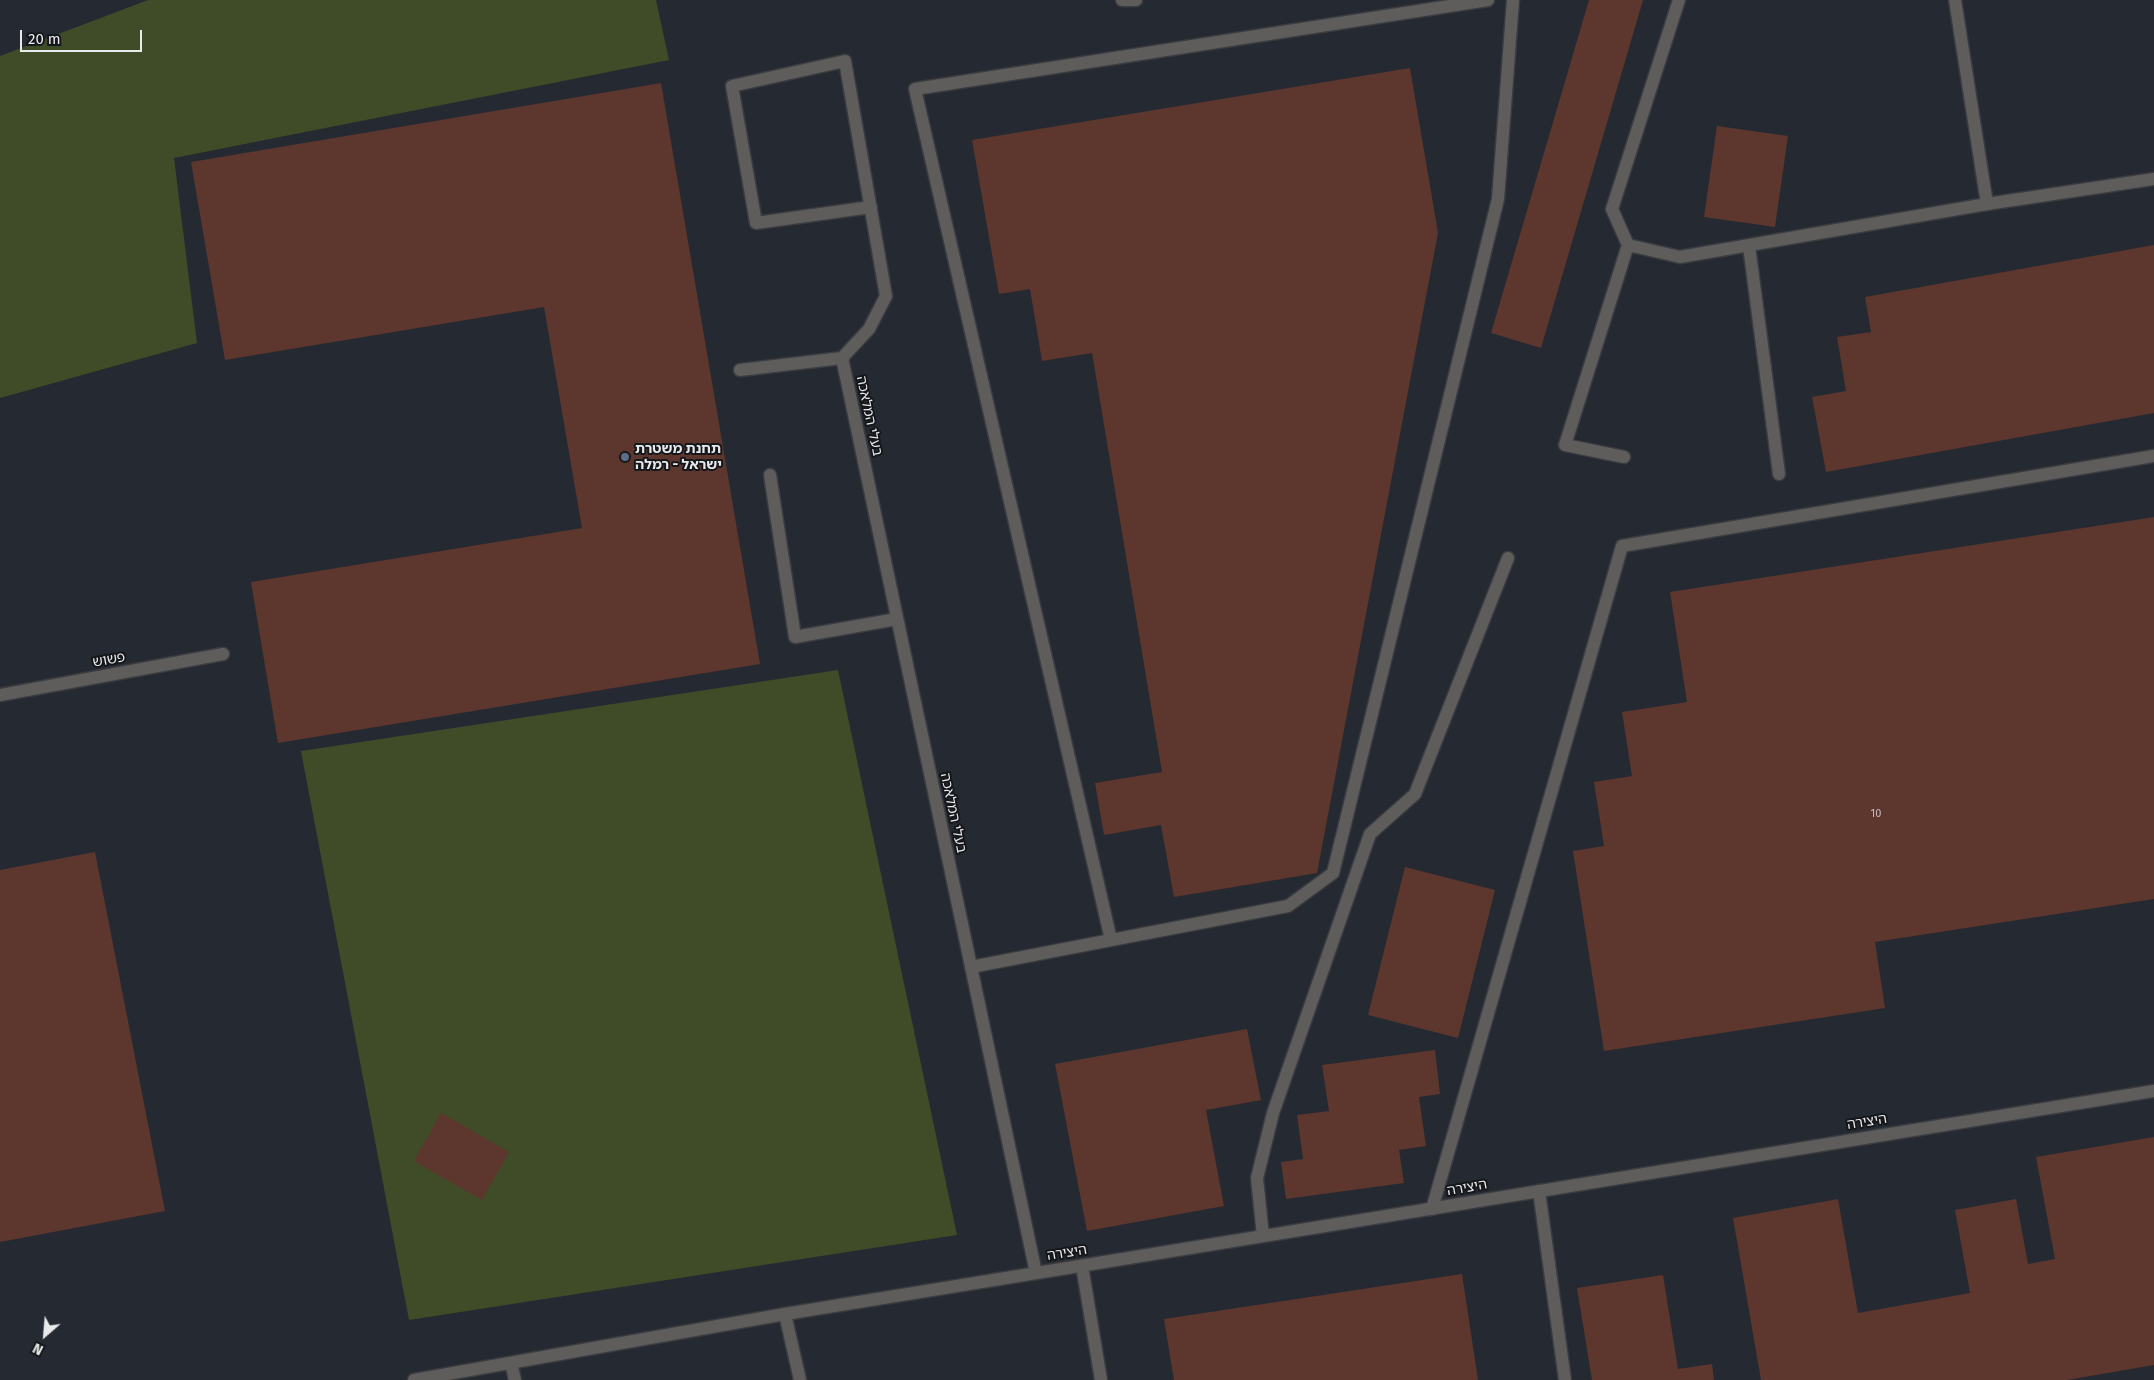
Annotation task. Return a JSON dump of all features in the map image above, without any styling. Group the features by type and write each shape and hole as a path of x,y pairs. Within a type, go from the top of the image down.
{"street":[{"path":"1122,0 1136,0"},
{"path":"1112,940 915,89 1488,0"},
{"path":"971,967 1288,906 1333,873 1498,199 1513,0"},
{"path":"1624,458 1565,445 1628,245 1612,209 1679,0"},
{"path":"1955,0 1987,204"},
{"path":"740,370 842,358 869,329 886,296 871,207 846,60 732,86 756,223 871,207"},
{"path":"1628,245 1680,257 1987,204 2154,179"},
{"path":"1749,246 1779,474"},
{"name":"בעלי המלאכה","path":"842,358 1036,1273"},
{"path":"1432,1209 1622,546 2154,456"},
{"path":"770,476 795,637 897,619"},
{"path":"1263,1236 1258,1178 1273,1113 1370,834 1415,794 1508,558"},
{"name":"פשוש","path":"0,695 223,654"},
{"name":"היצירה","path":"414,1380 785,1314 2154,1091"},
{"path":"1540,1191 1565,1380"},
{"path":"1082,1266 1101,1380"},
{"path":"785,1314 800,1380"},
{"path":"512,1363 515,1380"}],"shaded area":[{"path":"0,0 2154,0 2154,1380 0,1380"}],"green space":[{"path":"148,0 656,0 669,60 174,158 197,343 0,398 0,56"},
{"path":"838,670 957,1235 409,1320 301,751"}],"building":[{"path":"1589,0 1643,0 1541,348 1491,333"},
{"path":"1410,68 1438,233 1317,873 1174,897 1161,825 1104,835 1095,783 1162,772 1092,353 1042,361 1030,289 999,294 972,140"},
{"path":"661,83 760,664 278,743 251,582 582,528 544,307 225,360 191,162"},
{"path":"1717,126 1788,136 1775,227 1704,217"},
{"path":"2154,245 2154,413 1826,472 1812,397 1846,391 1837,337 1871,332 1865,297"},
{"path":"2154,517 2154,899 1875,942 1885,1008 1604,1051 1573,851 1604,846 1594,782 1632,776 1622,712 1687,702 1670,592"},
{"path":"95,852 165,1211 0,1242 0,870"},
{"path":"1405,867 1495,890 1458,1038 1368,1015"},
{"path":"1247,1029 1261,1100 1206,1110 1224,1206 1087,1231 1055,1064"},
{"path":"1435,1050 1440,1094 1419,1097 1426,1146 1399,1150 1404,1183 1286,1199 1281,1162 1303,1159 1297,1115 1329,1111 1322,1065"},
{"path":"441,1113 509,1152 482,1200 414,1161"},
{"path":"2154,1137 2154,1365 2067,1380 1761,1380 1733,1218 1838,1199 1858,1313 1970,1293 1955,1210 2016,1199 2028,1264 2055,1259 2036,1157"},
{"path":"1462,1274 1478,1380 1174,1380 1164,1319"},
{"path":"1663,1275 1678,1369 1712,1364 1714,1380 1592,1380 1577,1288"}],"place":[{"name":"תחנת משטרת ישראל - רמלה","path":"625,457"}]}
